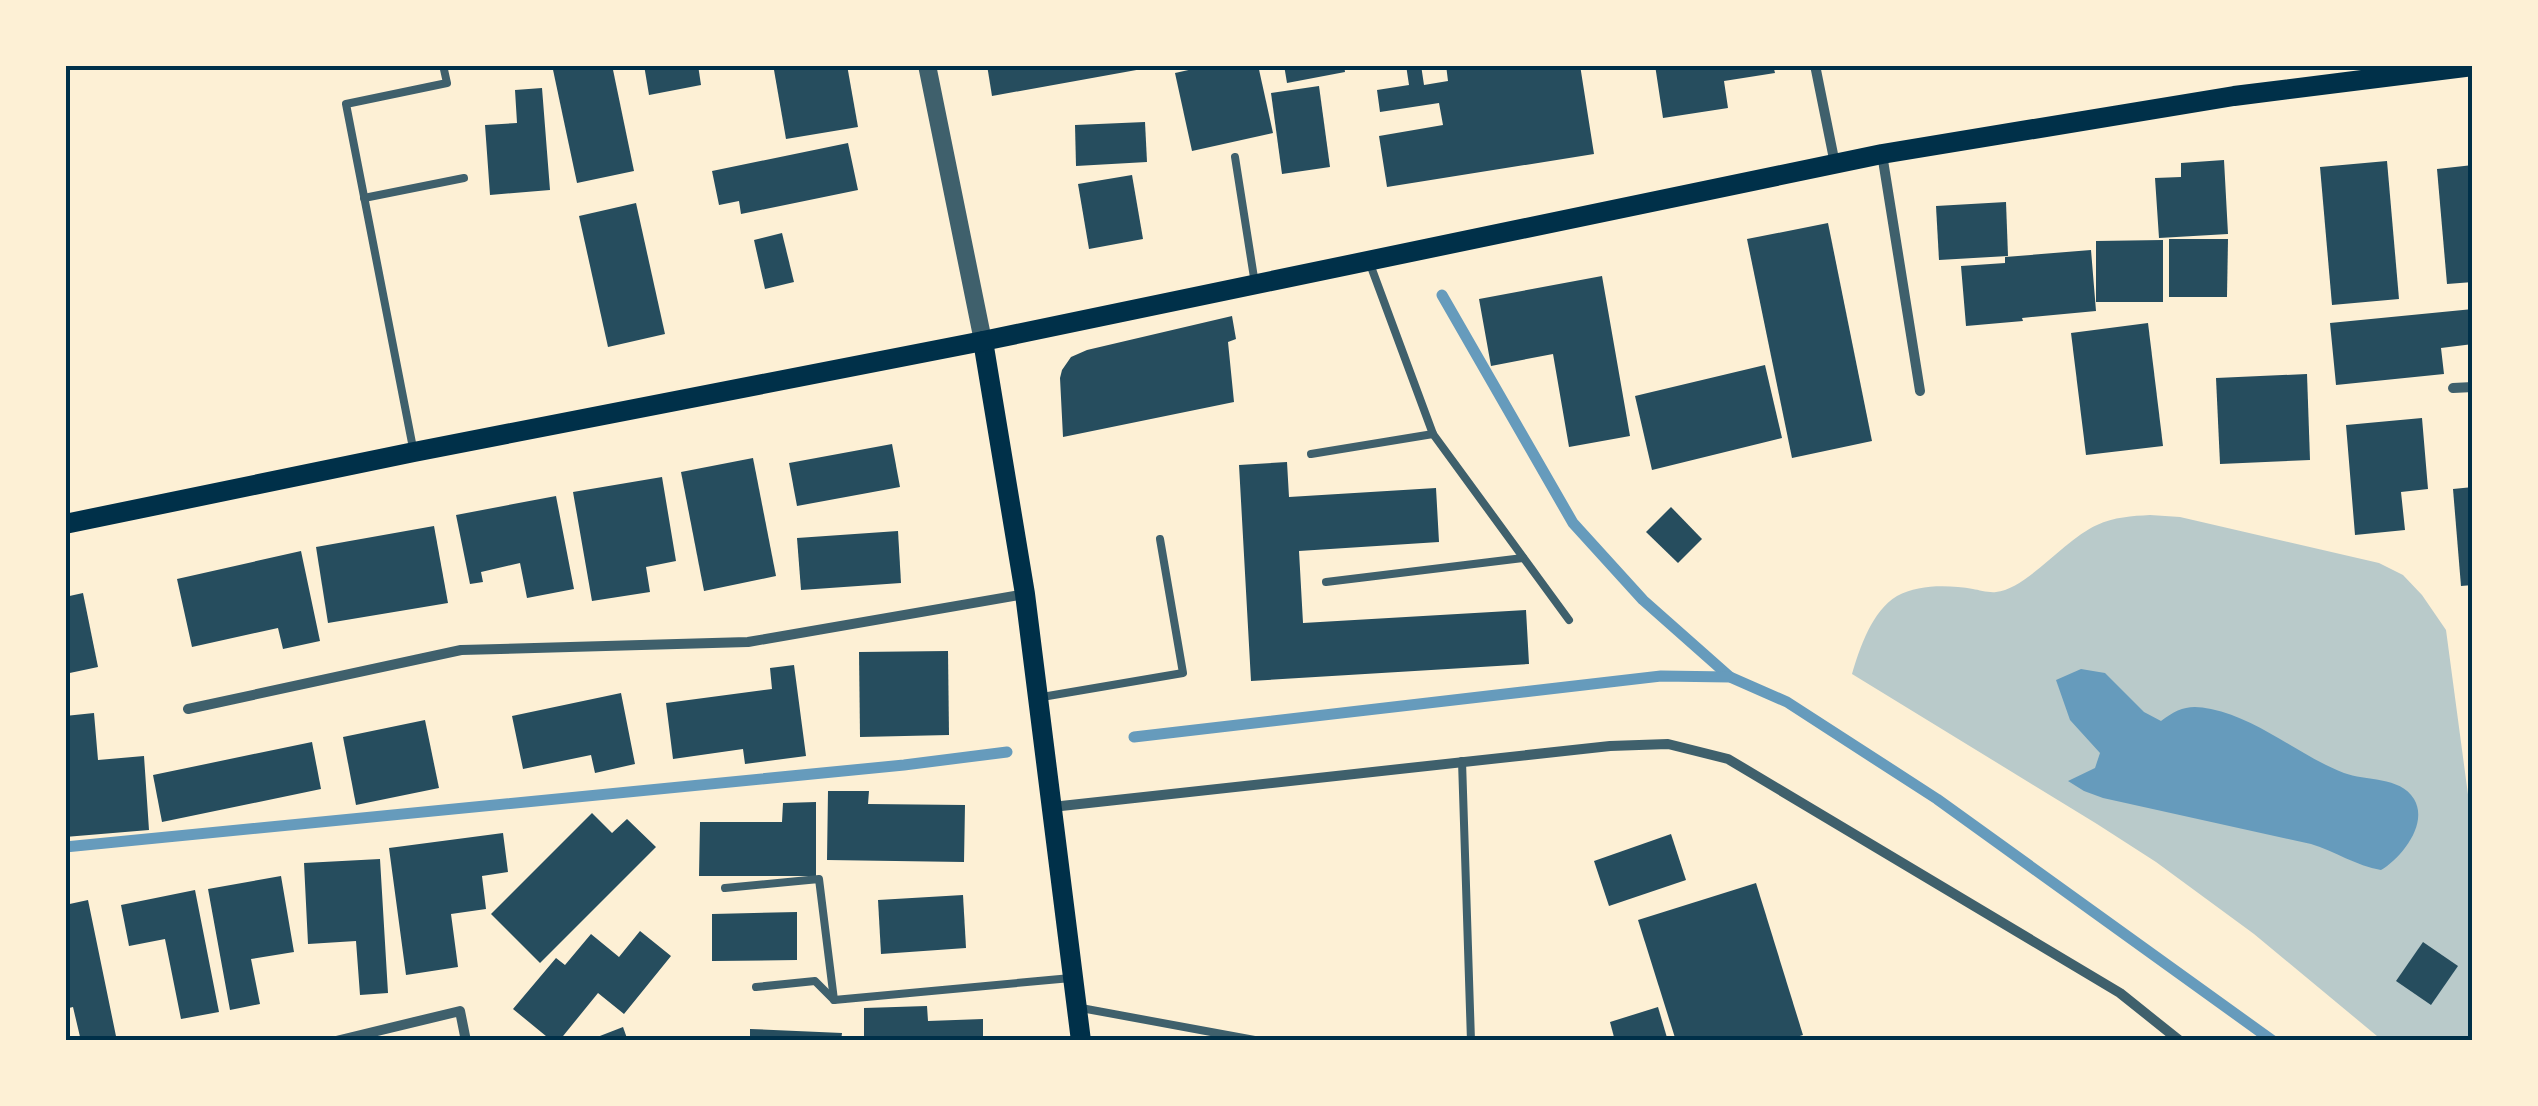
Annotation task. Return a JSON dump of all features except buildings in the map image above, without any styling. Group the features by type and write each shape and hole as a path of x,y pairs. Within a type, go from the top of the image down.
{"main road":[{"path":"65,524 983,341 1882,154 2234,96 2473,66"},
{"path":"983,341 1024,594 1080,1041"}],"street":[{"path":"927,65 983,341"},
{"path":"1815,65 1835,164"},
{"path":"1882,154 1920,391"},
{"path":"2453,388 2473,386"},
{"path":"188,710 461,650 748,642 1024,594"},
{"path":"1052,807 1462,760 1668,744 1728,760 2120,993 2180,1041"},
{"path":"336,1041 460,1011 466,1041"}],"lane":[{"path":"414,452 346,104 447,83 444,65"},
{"path":"1235,157 1255,284"},
{"path":"364,198 464,178"},
{"path":"1368,260 1433,434 1569,620"},
{"path":"1311,454 1433,434"},
{"path":"1038,698 1183,672 1160,540"},
{"path":"1326,582 1524,558"},
{"path":"1462,760 1471,1041"},
{"path":"724,888 820,879 834,1000"},
{"path":"834,1000 1071,978"},
{"path":"756,987 815,981 834,1000"},
{"path":"1076,1007 1260,1041"}],"shaded area":[{"path":"2150,515 2180,517 2379,563 2403,575 2446,630 2473,832 2473,1041 2383,1041 2254,934 2156,862 1852,674 1874,620 1897,596 1934,586 1993,592 2008,589 2097,525"}],"water":[{"path":"2081,669 2105,673 2144,712 2161,721 2184,708 2211,709 2246,721 2344,773 2400,786 2414,799 2418,809 2411,839 2381,870 2311,844 2084,791 2068,781 2095,768 2100,753 2070,720 2056,680"}],"waterway":[{"path":"1442,295 1573,523 1643,600 1730,677"},
{"path":"1134,737 1661,676 1730,677 1787,702 1937,799 2273,1041"},
{"path":"65,847 1007,752"}]}
